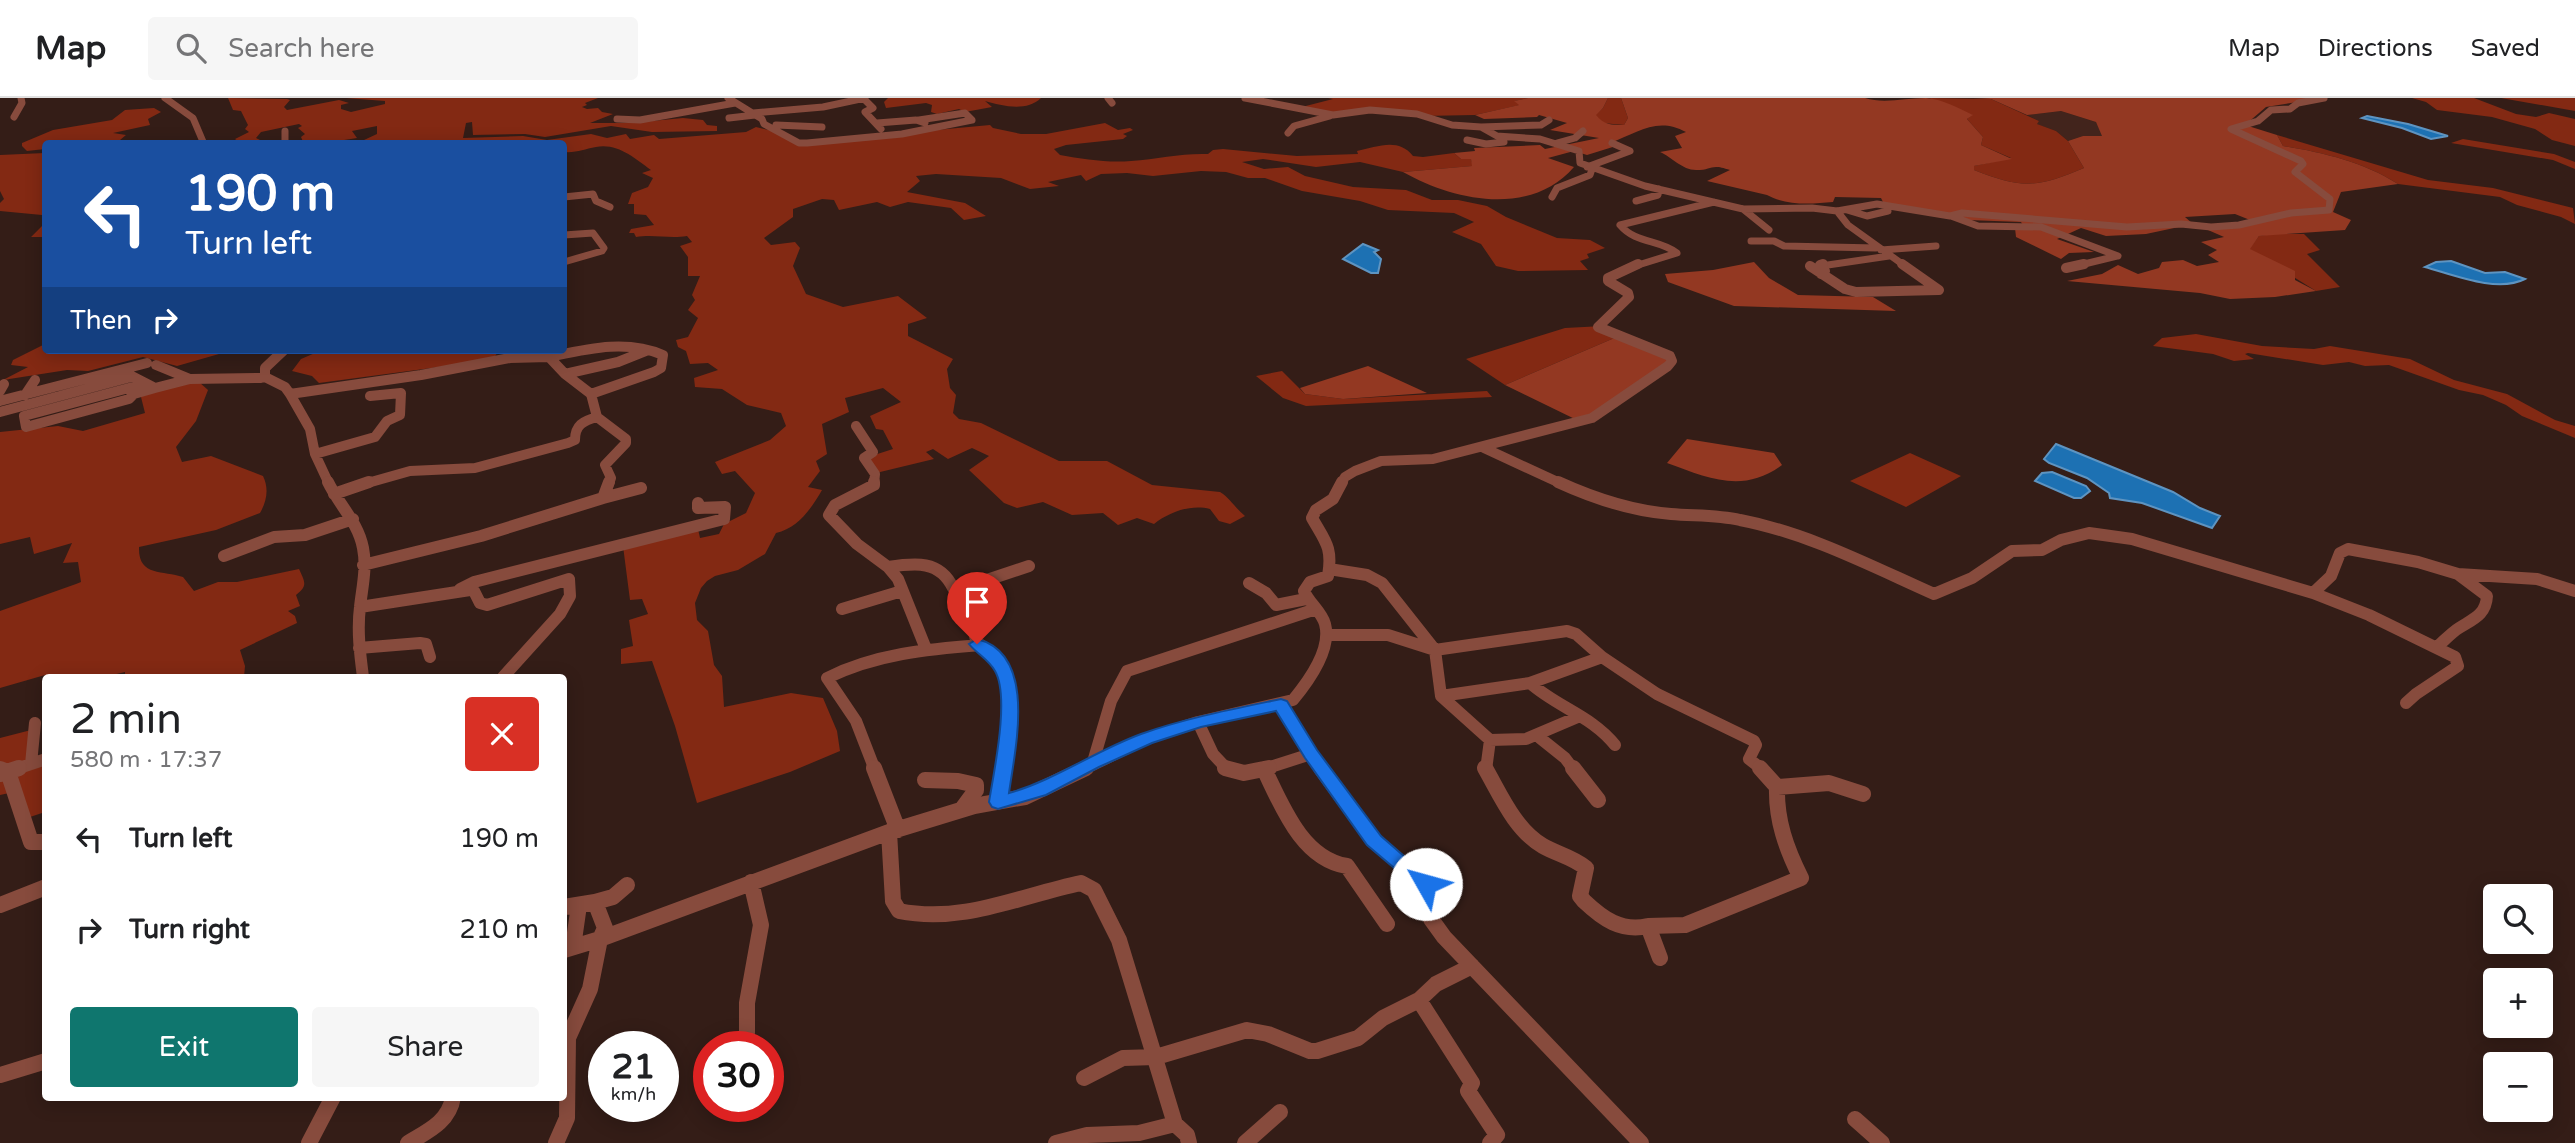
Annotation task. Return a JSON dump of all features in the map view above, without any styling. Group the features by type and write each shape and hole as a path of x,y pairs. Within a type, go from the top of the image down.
{"street":[{"path":"14,117 21,98"},
{"path":"165,98 193,118 202,140"},
{"path":"728,98 762,119 782,126 822,127"},
{"path":"1245,98 1333,115"},
{"path":"1950,216 1962,214 2024,217 2143,228 2181,224 2211,227 2239,225 2291,213 2329,210 2330,198 2295,172 2303,164 2301,161 2231,131 2259,121 2270,112 2294,108 2294,105 2302,102 2324,98"},
{"path":"729,118 823,107 864,99 873,108 865,112 885,135"},
{"path":"617,119 640,120 735,103"},
{"path":"1288,132 1294,126 1333,115 1370,110 1412,113 1452,125 1481,127 1541,125 1549,120"},
{"path":"762,119 764,124 802,144 902,134 972,120 965,113 877,123"},
{"path":"919,120 931,128"},
{"path":"1481,127 1502,137 1540,139 1579,151 1580,163 1590,168 1611,172 1658,189 1743,209 1812,208 1867,216 1888,211"},
{"path":"285,131 285,140"},
{"path":"1557,144 1575,138 1583,131"},
{"path":"1467,140 1498,144 1504,142 1502,137"},
{"path":"1590,168 1630,150 1612,143"},
{"path":"1552,197 1557,188 1590,175 1590,168"},
{"path":"1636,201 1655,197 1658,195 1658,189"},
{"path":"567,197 593,194 596,201 610,207"},
{"path":"579,904 569,927 568,949 893,831 962,809 1025,797 1093,762 1146,739 1198,722 1281,705 1293,700 1304,688 1327,635 1326,625 1311,604 1305,585 1328,576 1330,554 1326,537 1312,518 1316,510 1333,499 1345,477 1381,461 1433,460 1592,418 1668,366 1672,361 1670,356 1598,327 1629,297 1628,292 1608,281 1608,278 1631,267 1677,253 1671,248 1634,239 1620,225 1714,202"},
{"path":"1840,210 1877,204 1950,216 1978,226 2041,226 2119,256 2066,268"},
{"path":"1743,209 1769,230"},
{"path":"1810,266 1821,275 1856,292 1939,290 1848,225 1840,210"},
{"path":"567,235 593,233 604,248 602,251 567,261"},
{"path":"1751,241 1774,241 1784,246 1882,251"},
{"path":"1821,275 1825,271 1820,265 1825,262 1882,251 1936,246"},
{"path":"567,353 603,346 649,350 663,355 661,368 625,384 591,394"},
{"path":"565,374 618,362 649,350"},
{"path":"280,354 265,368 265,377 285,387 310,429 314,454 334,494 353,519 362,549 364,590 360,607 359,648 363,674"},
{"path":"290,394 421,375 509,354 549,357 564,354"},
{"path":"549,357 565,374 591,394 597,417 620,432 626,443 606,465 611,478 603,498"},
{"path":"0,401 152,364 190,379"},
{"path":"120,370 155,388"},
{"path":"0,412 131,377"},
{"path":"144,384 24,416 26,427 190,379 261,378"},
{"path":"25,395 35,380"},
{"path":"314,454 375,438 387,421 400,415 401,393 370,396"},
{"path":"334,494 387,476 410,471 475,468 568,443 575,440 574,430 578,425 597,417"},
{"path":"856,426 873,452 864,458 875,474 874,485 868,491 835,505 829,515 857,544 888,567 902,591 926,649"},
{"path":"1484,448 1593,498 1658,513 1738,519 1782,530 1824,545 1934,593 1972,578 2011,551 2042,550 2061,540 2089,533 2132,539 2313,593 2370,615 2455,657 2458,666 2444,679 2411,696 2406,704"},
{"path":"363,565 491,534 539,516 564,512 641,488"},
{"path":"457,592 474,582 723,519 725,507 698,508 698,503"},
{"path":"224,556 274,537 305,535 353,519"},
{"path":"2313,593 2328,583 2335,573 2340,553 2348,549 2418,562 2458,574 2524,577 2575,591"},
{"path":"888,567 921,561 942,571 950,579 953,588 963,589 1029,566"},
{"path":"1329,569 1359,573 1379,580 1435,650 1441,696 1490,740 1505,743 1540,738 1580,716"},
{"path":"2437,647 2457,629 2481,616 2488,604 2487,596 2478,587 2458,574"},
{"path":"360,607 474,591 480,603 487,605 569,579 570,597 567,603 506,674"},
{"path":"1249,583 1266,593 1276,605 1311,604"},
{"path":"963,589 977,644"},
{"path":"842,609 902,591"},
{"path":"1093,762 1111,701 1127,671 1311,604"},
{"path":"1327,635 1388,635 1435,650 1567,631 1576,634 1602,657 1657,694 1754,741 1756,745 1749,759 1773,779 1777,787 1776,802 1784,840 1801,878 1685,925 1648,926 1629,930 1601,916 1586,904 1580,896 1586,868 1576,860 1541,845 1528,835 1503,801 1485,768 1490,740"},
{"path":"359,648 420,643 426,644 430,657"},
{"path":"998,802 1009,722 1009,686 1005,673 990,652 977,644 926,649 853,665 827,678 856,722 893,831 893,901 899,912 940,917 967,913 1075,884 1090,886 1119,940 1175,1124 1187,1135 1189,1143"},
{"path":"1441,696 1530,682 1602,657"},
{"path":"1530,682 1541,695 1562,703 1609,736 1615,746"},
{"path":"1281,705 1311,754 1374,841 1426,884 1430,894 1430,919 1472,967 1641,1143"},
{"path":"39,720 38,761 3,772 31,842 42,842"},
{"path":"1198,722 1216,758 1228,771 1236,773 1264,769 1311,754"},
{"path":"1540,738 1565,758 1598,800"},
{"path":"1264,769 1279,798 1314,851 1328,862 1348,866 1387,924"},
{"path":"925,780 958,781 976,785 976,790 962,809"},
{"path":"1777,787 1829,783 1863,794"},
{"path":"747,1031 747,1003 761,925 751,882"},
{"path":"579,904 613,897 627,885"},
{"path":"0,905 42,889"},
{"path":"567,1046 568,1038 590,989 600,939 605,928 579,904"},
{"path":"1648,926 1660,958"},
{"path":"1084,1078 1123,1058 1156,1057 1247,1030 1268,1034 1310,1051 1317,1051 1358,1038 1383,1018 1419,1000 1436,984 1472,967"},
{"path":"1419,1000 1472,1083 1468,1091 1497,1135 1490,1143"},
{"path":"0,1075 42,1062"},
{"path":"309,1143 331,1101"},
{"path":"408,1143 437,1125 450,1112 452,1101"},
{"path":"556,1143 567,1118 567,1101"},
{"path":"1245,1143 1280,1112"},
{"path":"1855,1119 1882,1143"},
{"path":"1056,1143 1087,1135 1139,1133 1175,1124"}],"shaded area":[{"path":"228,98 287,99 290,100 284,107 287,110 339,100 349,103 341,105 341,109 351,112 385,104 385,101 346,98 598,98 582,107 598,108 602,112 613,114 590,123 631,123 683,118 703,120 707,125 717,126 717,131 652,132 611,126 545,137 525,134 473,135 472,122 466,123 463,138 523,136 547,140 364,140 377,134 377,126 352,131 357,138 302,140 301,137 305,134 298,128 302,126 299,124 261,132 256,138 260,140 236,140 249,132 245,129 248,125 241,111 233,110"},
{"path":"888,98 1041,98 1022,106 1006,106 985,101 992,107 965,112 959,109 937,114 931,112 932,105 926,103 886,108 884,102"},
{"path":"1328,98 1528,98 1515,101 1520,105 1475,115 1423,116 1371,111 1336,116 1294,109 1333,99"},
{"path":"1528,98 1608,98 1596,115 1602,121 1615,125 1624,125 1628,118 1621,98 1865,98 1887,101 1932,99 1973,115 1967,119 1983,137 1981,145 2012,159 1974,166 1974,170 2005,181 2029,184 2054,179 2084,168 2068,141 2083,136 2102,136 2096,122 2061,111 2027,115 1991,99 1973,98 2322,98 2266,107 2245,125 2277,135 2283,146 2342,159 2398,184 2341,192 2333,212 2351,220 2345,230 2259,236 2250,249 2295,271 2295,280 2316,291 2275,297 2230,299 2200,293 2067,281 2102,274 2118,265 2138,274 2159,268 2162,262 2183,260 2197,266 2219,262 2208,255 2217,250 2201,242 2224,237 2208,230 2255,222 2235,214 2185,217 2193,224 2146,234 2106,236 2081,228 2057,239 2094,252 2069,253 2061,259 2016,237 2015,228 2024,227 2021,222 1968,220 1885,206 1881,198 1835,197 1833,202 1791,203 1707,181 1730,170 1715,167 1691,169 1660,152 1682,148 1675,136 1686,132 1676,127 1647,128 1610,143 1616,146 1587,155 1574,151 1548,158 1574,167 1556,183 1536,193 1514,198 1468,196 1423,182 1403,172 1472,166 1471,159 1461,159 1454,153 1475,151 1474,148 1540,145 1545,149 1599,138 1550,130 1567,123 1539,115 1484,119 1475,115 1519,105 1514,101"},
{"path":"1608,98 1621,98 1628,118 1624,125 1602,123 1595,115 1603,108"},
{"path":"1929,98 1991,99 2039,121 2037,124 2056,131 2068,141 2084,168 2054,179 2029,184 2005,181 1974,170 1974,166 2011,158 1981,145 1983,137 1967,119 1972,115"},
{"path":"2412,98 2474,98 2516,114 2536,117 2549,113 2575,119 2575,146 2552,140 2535,129 2492,117 2437,110 2426,102"},
{"path":"2501,98 2575,98 2575,111"},
{"path":"154,108 161,112 148,119 150,125 113,133 126,135 120,140 42,140 42,149 27,151 22,146 22,143 53,130 112,120 125,110"},
{"path":"2061,111 2096,122 2103,136 2083,136 2068,141 2056,131 2036,124 2039,121 2027,115"},
{"path":"1105,123 1118,130 1133,130 1123,134 1127,136 1123,139 1066,145 1054,149 1060,155 1122,161 1208,154 1213,150 1223,149 1297,156 1358,154 1357,151 1394,145 1407,150 1413,156 1454,153 1461,159 1471,159 1473,166 1403,172 1360,162 1316,167 1263,159 1242,162 1264,169 1288,167 1305,176 1353,187 1406,190 1432,200 1458,200 1487,206 1506,217 1557,238 1590,240 1605,248 1587,254 1589,258 1580,261 1588,270 1518,271 1496,266 1481,244 1452,232 1474,222 1454,213 1388,210 1360,201 1302,191 1265,178 1248,178 1226,172 1201,171 1153,176 1101,174 1086,181 1081,175 1048,182 1059,186 1030,189 1001,178 936,174 916,176 920,181 907,192 965,203 986,216 964,220 951,208 908,202 890,207 877,202 839,210 834,200 822,199 793,209 793,217 764,238 771,245 795,242 800,248 793,266 806,294 843,307 898,296 927,318 908,324 908,336 953,359 947,369 950,388 956,395 953,413 959,419 981,423 1059,461 1107,461 1152,485 1220,492 1245,516 1230,524 1219,521 1210,509 1188,508 1166,516 1154,524 1137,518 1118,525 1103,513 1072,515 1043,502 1017,508 1004,503 969,470 989,456 972,448 948,459 933,449 926,452 934,459 876,473 868,457 893,449 883,430 876,429 870,416 901,402 883,388 845,398 849,412 822,424 827,454 816,461 820,471 808,487 822,490 813,504 791,527 776,533 765,554 738,570 707,581 695,603 697,620 708,631 714,665 722,676 724,707 791,693 823,698 837,731 840,751 790,772 697,803 675,726 652,661 621,664 621,649 633,646 629,620 648,614 642,599 630,600 623,546 698,529 700,538 719,534 724,524 746,513 755,493 735,471 722,474 715,462 770,440 786,426 781,413 747,405 722,389 695,387 694,378 718,370 708,363 690,364 686,351 678,347 676,340 688,337 698,318 688,310 695,300 692,295 700,276 688,276 688,257 680,246 692,242 687,236 636,237 634,233 629,233 631,229 654,225 646,215 634,214 634,204 628,204 632,193 648,187 653,178 642,173 651,170 625,152 611,147 569,152 567,140 547,140 591,134 607,138 626,134 630,139 654,135 659,139 746,132 756,127 773,131 797,143 990,125 1021,134 1046,134"},
{"path":"2277,135 2428,180 2493,188 2573,208 2575,224 2500,197 2398,184 2342,159 2283,146"},
{"path":"2463,139 2554,154 2575,162 2575,169 2553,160 2451,143"},
{"path":"42,153 42,215 0,211 0,203 4,199 0,191 0,155"},
{"path":"42,226 42,237 31,237"},
{"path":"2304,234 2320,250 2307,254 2340,287 2316,291 2249,249 2259,236"},
{"path":"1754,262 1769,278 1798,295 1873,297 1896,311 1734,306 1668,282 1665,274 1713,270"},
{"path":"1603,326 1619,336 1505,385 1466,359 1565,328"},
{"path":"2196,334 2262,346 2314,349 2330,346 2410,359 2454,380 2507,394 2555,420 2575,426 2575,438 2522,416 2483,395 2459,390 2389,365 2365,366 2349,362 2323,365 2248,353 2245,354 2254,359 2234,361 2213,354 2153,346 2162,338"},
{"path":"1619,336 1674,361 1581,422 1505,385"},
{"path":"42,346 42,354 219,354 177,366 143,357 88,371 67,370 3,380 28,367 11,365 13,360"},
{"path":"313,354 496,354 494,358 484,361 319,383 312,376 292,371 301,359"},
{"path":"1368,366 1427,393 1343,399 1305,394 1300,388"},
{"path":"1282,371 1305,394 1343,399 1487,391 1492,397 1306,406 1283,398 1256,376"},
{"path":"199,382 208,390 196,421 176,447 182,462 211,456 263,476 267,490 260,513 216,530 139,547 143,563 153,571 183,577 194,591 218,582 237,582 299,569 304,584 296,595 300,606 288,611 295,616 297,623 240,650 245,666 244,674 42,674 0,688 0,611 81,582 78,562 63,563 72,543 34,554 30,537 0,544 0,432 58,426 83,431 145,413 140,393"},
{"path":"1687,439 1774,453 1782,465 1753,479 1739,481 1711,478 1667,463"},
{"path":"1910,453 1961,476 1906,507 1850,481"},
{"path":"35,729 28,763 42,760 42,813 27,818 14,792 0,795 0,738"}],"water":[{"path":"2367,116 2448,136 2431,139 2362,118"},
{"path":"1363,244 1378,250 1374,252 1381,259 1378,273 1371,273 1343,259"},
{"path":"2451,261 2485,273 2505,272 2525,279 2514,283 2489,283 2425,267 2436,262"},
{"path":"2056,444 2173,492 2220,516 2212,528 2142,503 2110,498 2109,493 2087,478 2044,459"},
{"path":"2052,472 2086,486 2090,491 2081,498 2074,498 2035,481 2042,473"}],"route":[{"path":"977,644 990,652 1005,673 1009,686 1009,722 998,802 1040,791 1093,762 1146,739 1198,722 1281,705 1311,754 1374,841 1426,884"}]}
